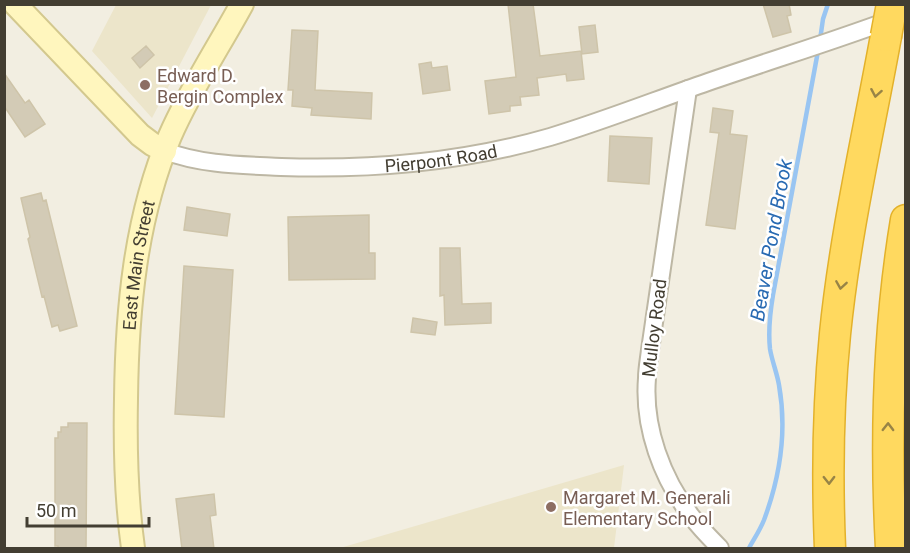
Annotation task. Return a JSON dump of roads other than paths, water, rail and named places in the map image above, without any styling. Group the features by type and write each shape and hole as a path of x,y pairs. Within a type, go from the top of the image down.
{"highway":[{"path":"831,549 829,430 835,333 846,256 892,4"},
{"path":"891,549 888,396 894,318 906,220"}],"main road":[{"name":"Pierpont Road","path":"15,4 140,135 165,151"},
{"name":"East Main Street","path":"133,549 125,472 127,346 134,271 144,221 154,183 177,121 242,4"}],"street":[{"name":"Pierpont Road","path":"165,151 204,162 295,167 371,167 500,149 551,136 906,14"},
{"name":"Mulloy Road","path":"688,89 646,380 647,407 652,436 661,464 674,491 692,517 720,549"}],"waterway":[{"name":"Beaver Pond Brook","path":"820,40 828,4"},
{"name":"Beaver Pond Brook","path":"749,548 770,504 778,470 782,419 778,380 770,349 770,315 818,51"}],"place":[{"name":"Edward D. Bergin Complex","path":"145,85"},
{"name":"Margaret M. Generali Elementary School","path":"551,507"}]}
